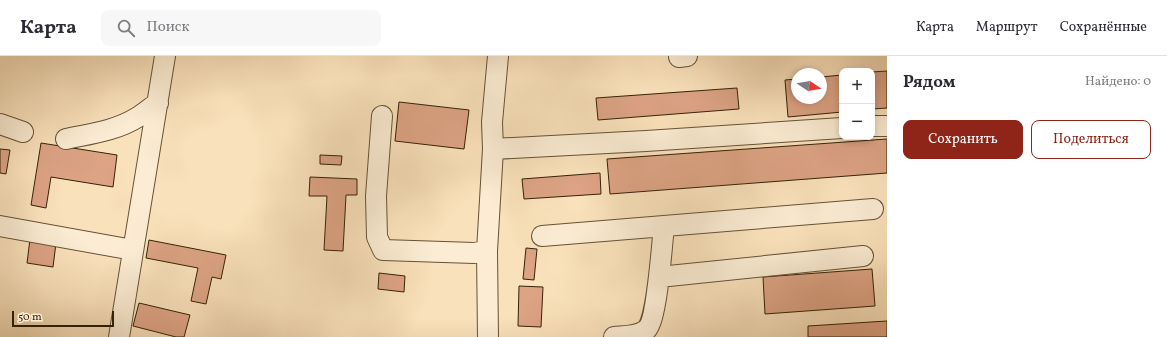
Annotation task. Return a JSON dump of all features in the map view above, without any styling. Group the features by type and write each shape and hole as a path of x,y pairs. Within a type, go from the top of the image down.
{"street":[{"path":"125,336 134,250 165,56"},
{"path":"488,337 487,251 493,148 492,122 498,56"},
{"path":"66,139 119,126 137,118 158,103"},
{"path":"382,116 376,196 377,237 383,250 474,253 487,251"},
{"path":"0,124 23,132"},
{"path":"875,126 887,126"},
{"path":"493,148 646,141 839,128"},
{"path":"542,236 873,209"},
{"path":"0,226 134,250"},
{"path":"614,337 635,336 647,330 652,320 659,277 664,226"},
{"path":"659,277 863,256"}],"building":[{"path":"887,71 887,108 875,109 875,72"},
{"path":"839,75 839,112 788,117 785,80 791,80 791,104 827,104 827,76"},
{"path":"737,88 739,109 598,120 596,98"},
{"path":"399,102 469,110 464,149 395,141"},
{"path":"887,139 887,173 610,194 607,159"},
{"path":"41,143 117,155 113,187 51,177 46,208 31,205"},
{"path":"0,149 10,150 6,174 0,173"},
{"path":"320,155 342,156 341,165 320,164"},
{"path":"600,173 601,194 524,199 522,179"},
{"path":"310,177 357,179 357,195 346,195 343,251 324,250 327,196 309,196"},
{"path":"30,239 56,243 53,267 27,263"},
{"path":"149,240 226,255 221,279 212,277 206,304 191,301 198,268 146,258"},
{"path":"526,248 537,249 534,280 523,279"},
{"path":"872,269 875,306 765,314 763,277"},
{"path":"379,273 405,276 404,292 378,289"},
{"path":"519,286 543,287 541,327 518,326"},
{"path":"139,303 190,315 184,337 176,337 133,326"},
{"path":"887,321 887,337 808,337 808,326"}]}
